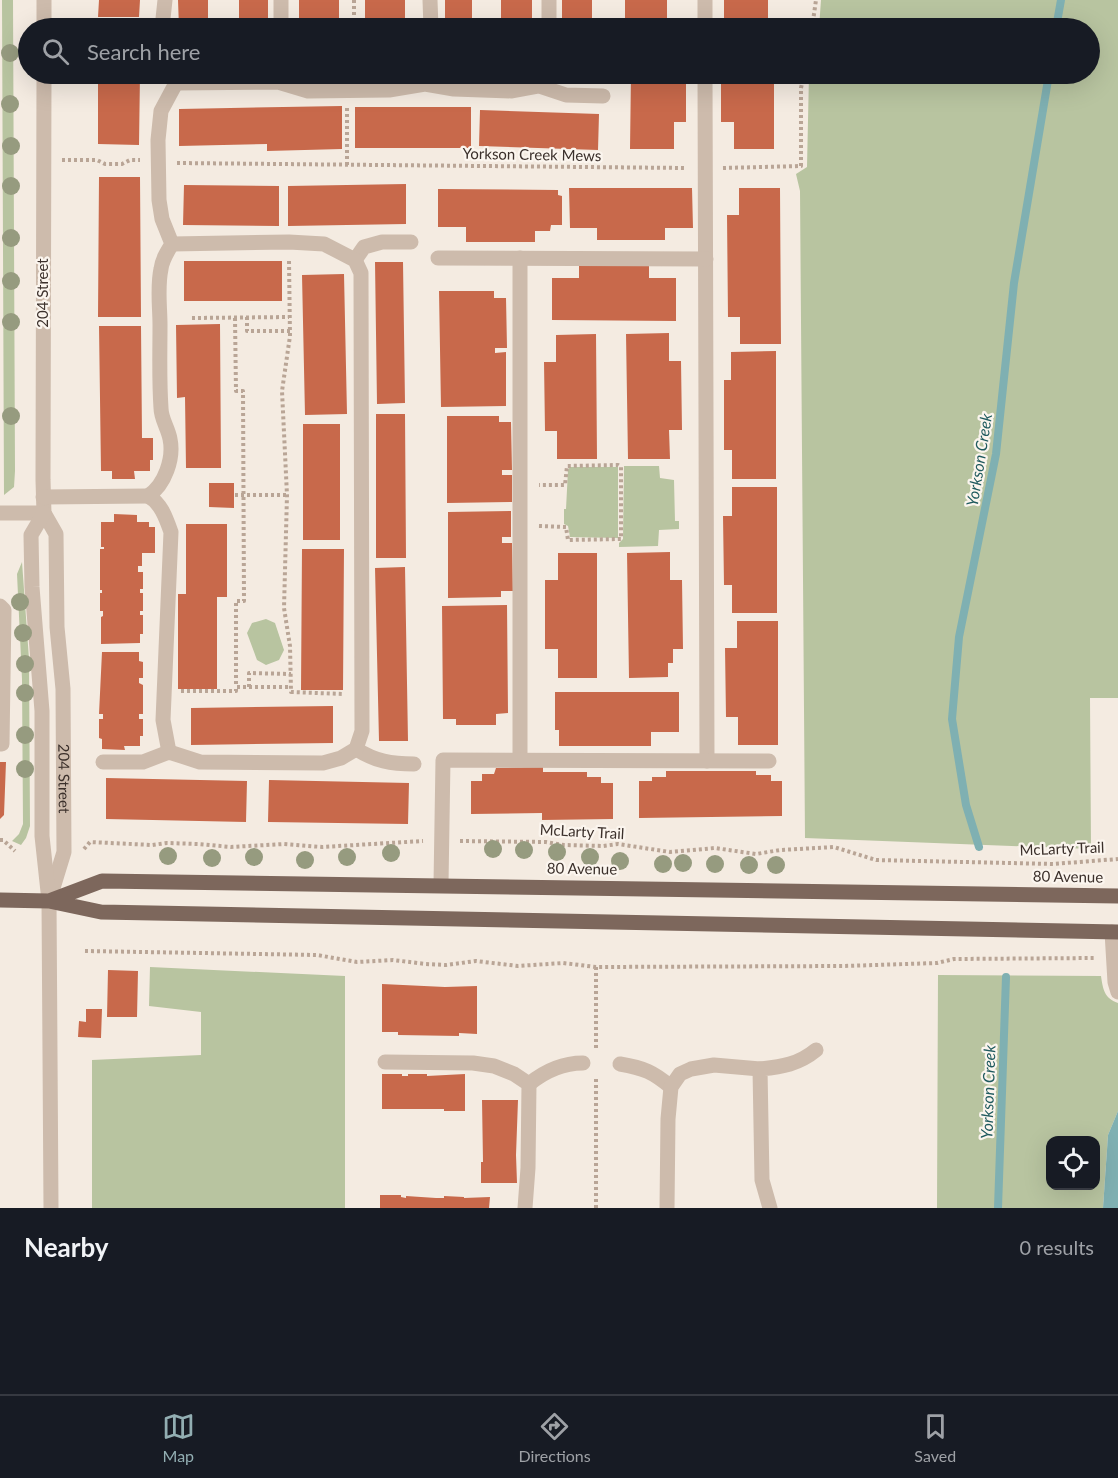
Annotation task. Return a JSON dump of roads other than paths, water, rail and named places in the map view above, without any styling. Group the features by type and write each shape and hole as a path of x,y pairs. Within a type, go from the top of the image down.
{"main road":[{"name":"80 Avenue","path":"49,901 102,881 1118,896"},
{"name":"80 Avenue","path":"0,900 49,901 101,912 1115,932"}],"street":[{"path":"44,0 44,18"},
{"path":"163,18 165,0"},
{"path":"281,0 281,18"},
{"path":"430,0 431,18"},
{"path":"549,0 549,18"},
{"path":"705,0 705,18"},
{"name":"204 Street","path":"44,84 44,505 56,534 57,627 63,689 64,852 49,901"},
{"path":"171,84 161,111 158,140 159,200 162,219 172,244"},
{"path":"292,84 308,91 389,90 409,84"},
{"path":"440,84 454,89 512,91 530,84"},
{"path":"548,84 566,95 603,96"},
{"path":"705,84 707,761"},
{"path":"103,762 143,762 169,752 200,762 323,764 341,758 356,749 362,731 362,273 355,260 324,244 289,242 172,244"},
{"path":"355,260 364,247 382,243 411,242"},
{"path":"148,496 164,477 170,464 172,450 161,411 160,270 172,244"},
{"path":"438,258 706,259"},
{"path":"520,258 520,760"},
{"path":"0,513 44,505 148,496 160,506 171,532 163,720 169,752"},
{"name":"204 Street","path":"44,505 31,535 32,587 42,711 42,836 49,901 51,1208"},
{"path":"0,606 4,610 2,744 0,744"},
{"path":"356,749 384,763 414,764"},
{"path":"441,885 443,760 769,761"},
{"path":"1115,932 1113,958 1118,992"},
{"path":"667,1208 668,1119 671,1088 680,1074 691,1069 714,1065 760,1069 784,1067 804,1060 816,1050"},
{"path":"385,1062 473,1063 494,1066 529,1083"},
{"path":"529,1083 568,1063 592,1064"},
{"path":"620,1064 648,1070 671,1088"},
{"path":"760,1069 762,1180 770,1208"},
{"path":"525,1208 529,1083"}],"water":[{"path":"1118,1111 1118,1208 1103,1208 1108,1135"}],"waterway":[{"name":"Yorkson Creek","path":"1058,18 1061,0"},
{"name":"Yorkson Creek","path":"979,847 966,805 952,719 959,637 996,454 1014,283 1047,84"},
{"name":"Yorkson Creek","path":"998,1208 1006,977"}]}
